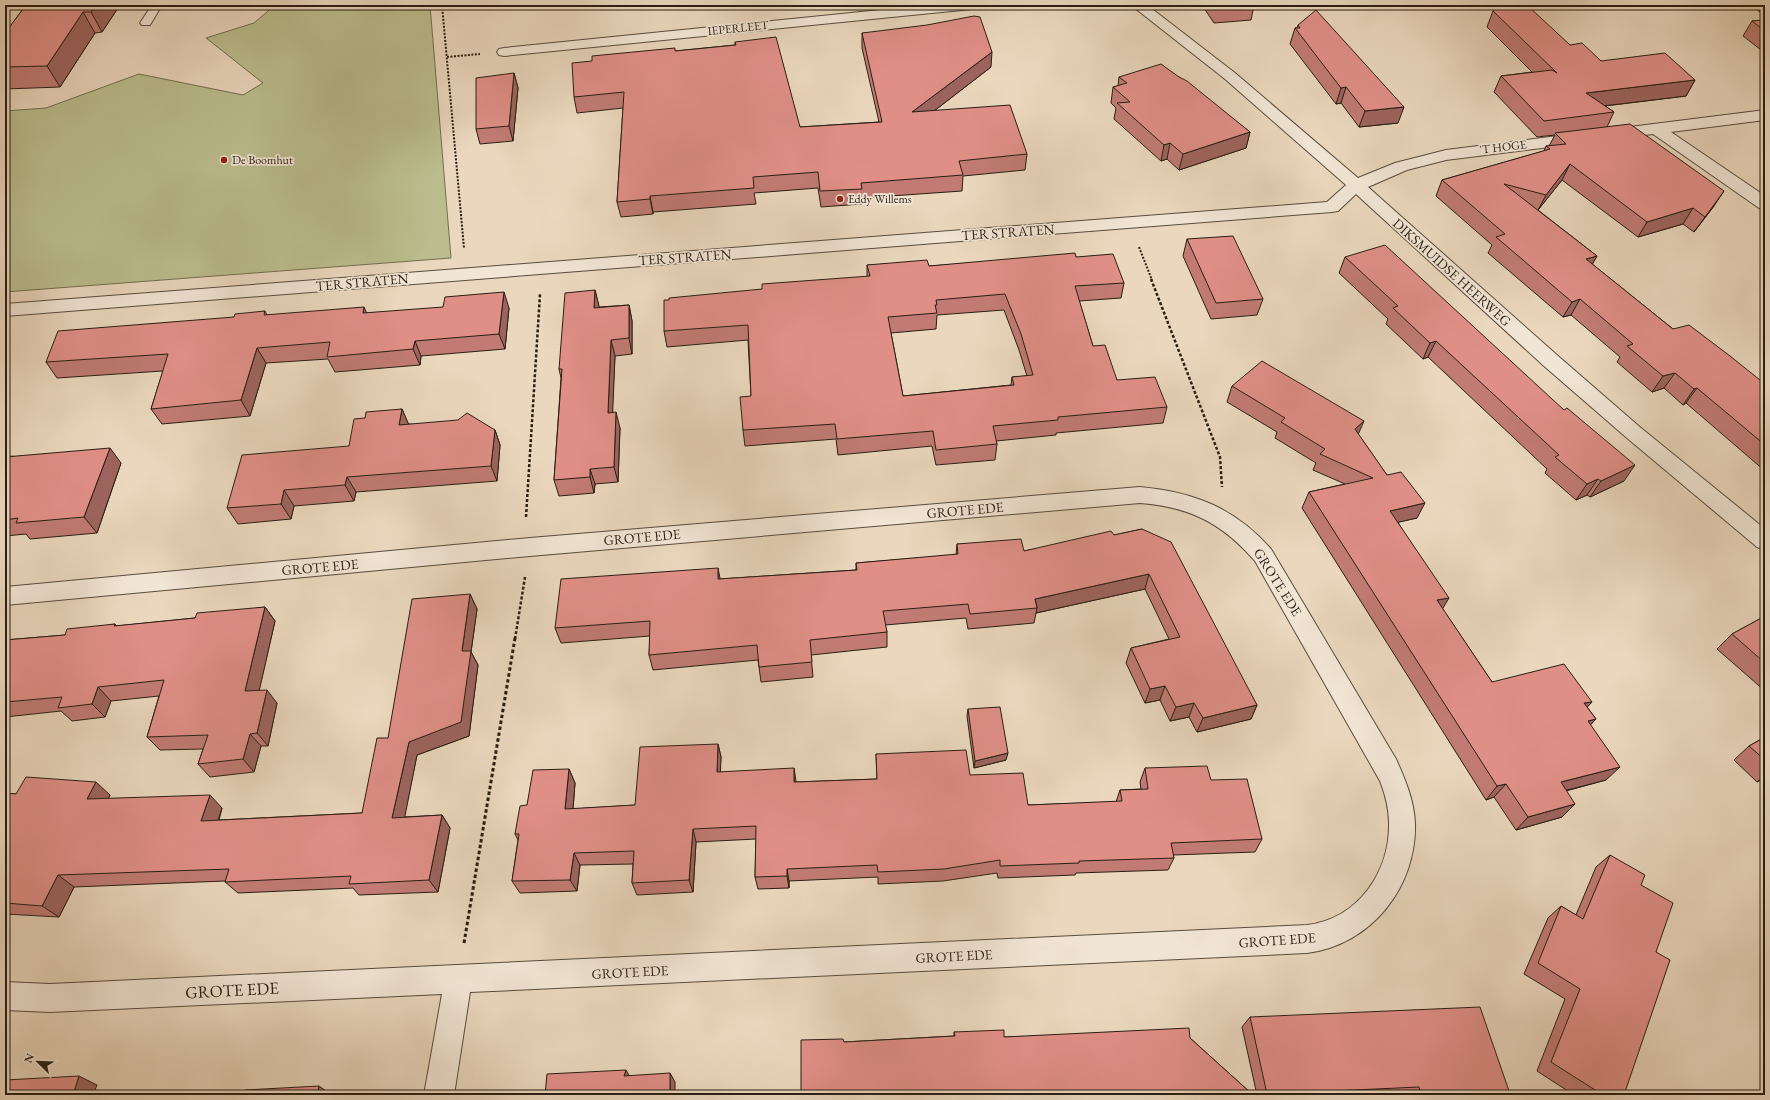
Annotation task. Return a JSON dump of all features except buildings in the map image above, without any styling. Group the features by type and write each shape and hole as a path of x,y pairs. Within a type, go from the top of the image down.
{"street":[{"name":"IEPERLEET","path":"504,52 972,5"},
{"name":"DIKSMUIDSE HEERWEG","path":"1138,5 1230,76 1357,186 1568,377 1765,541"},
{"name":"'T HOGE","path":"1357,186 1393,169 1446,155 1765,115"},
{"path":"1654,128 1765,204"},
{"name":"TER STRATEN","path":"5,310 1332,207 1357,186"},
{"name":"GROTE EDE","path":"5,596 530,547 1140,495 1176,499 1200,507 1224,519 1248,537 1263,555 1387,767 1395,786 1402,824 1401,845 1397,863 1379,897 1368,910 1345,927 1328,935 1307,939 50,998 5,996"},
{"path":"439,1095 458,980"}],"lane":[{"path":"146,22 157,5"}],"path":[{"path":"442,5 466,274"},
{"path":"447,57 504,52"},
{"path":"1130,222 1220,457 1224,519"},
{"path":"458,980 530,547 526,520 542,268"}],"green space":[{"name":"De Boomhut","path":"275,5 430,5 451,258 5,292 5,111 46,108 139,74 243,95 263,83 206,38 254,23"}],"place":[{"name":"De Boomhut","path":"224,160"},
{"name":"Eddy Willems","path":"840,199"}]}
